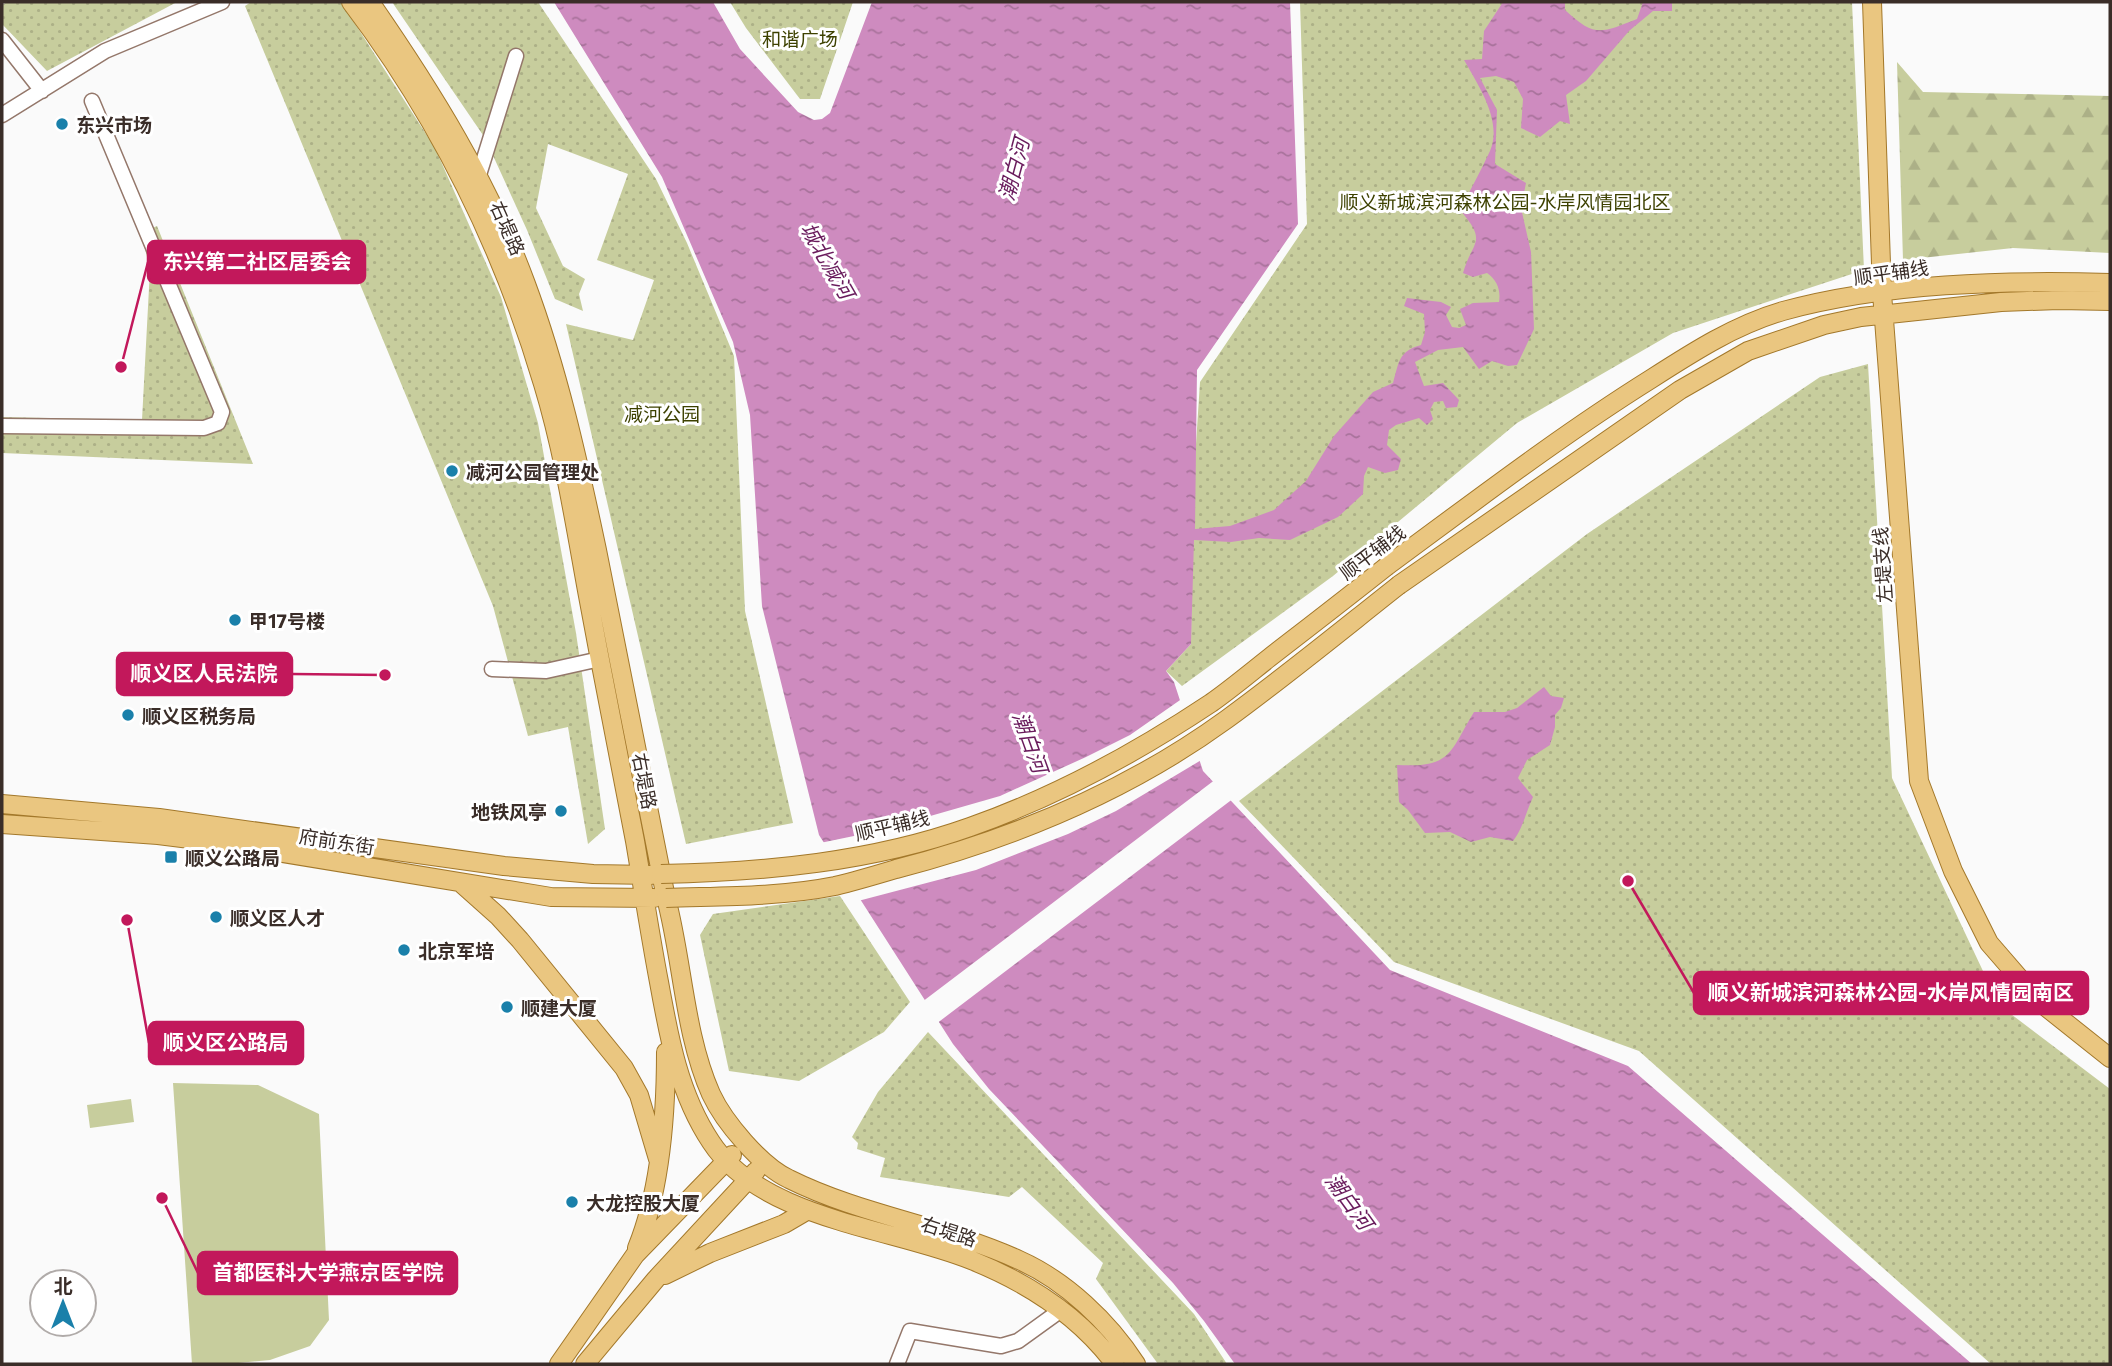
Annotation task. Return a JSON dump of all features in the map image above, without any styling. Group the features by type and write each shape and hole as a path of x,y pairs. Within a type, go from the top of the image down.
{"main road":[{"name":"右堤路","path":"351,2 441,137 509,282 540,373 558,440 667,1025 679,1077 711,1142 726,1161 750,1180 808,1210 970,1259 1022,1283 1061,1310 1089,1334 1115,1364"},
{"name":"右堤路","path":"370,2 426,87 478,178 526,284 572,434 661,874 676,935 697,1054 711,1094 729,1125 744,1142 787,1178 848,1202 966,1239 1021,1261 1061,1286 1092,1311 1122,1342 1136,1364"},
{"name":"左堤支线","path":"1872,2 1882,293 1919,781 1953,871 1989,943 2041,1003 2110,1058"},
{"name":"顺平辅线","path":"661,874 759,870 883,850 969,828 1047,796 1160,735 1213,701 1387,566 1599,411 1711,341 1783,311 1882,293 2001,282 2110,283"},
{"name":"顺平辅线","path":"666,898 761,894 835,886 959,853 1034,825 1101,795 1164,760 1216,726 1399,585 1680,390 1748,351 1824,325 1861,317 2001,302 2110,301"},
{"name":"府前东街","path":"2,804 172,819 504,866 593,874 661,874"},
{"name":"府前东街","path":"2,824 158,835 222,843 551,897 666,898"},
{"path":"461,883 520,940 624,1068 639,1095 658,1159"},
{"path":"635,1255 652,1204 666,1088 667,1025"},
{"path":"559,1364 635,1255 744,1142"},
{"path":"585,1364 656,1279 750,1180 764,1160"},
{"path":"656,1279 710,1253 793,1220 808,1210"}],"street":[{"path":"2,115 105,51 222,2"},
{"path":"2,40 42,90"},
{"path":"478,178 516,56"},
{"path":"2,426 204,428 218,423 222,412 92,101"},
{"path":"492,669 546,671 600,659"},
{"path":"897,1364 910,1331 1001,1346 1018,1341 1061,1310"}],"green space":[{"path":"7,2 177,2 47,71 2,24 2,5"},
{"path":"251,2 341,2 435,148 501,297 538,423 576,633 605,829 588,844 568,727 528,736 493,606 245,6"},
{"name":"减河公园","path":"392,2 538,2 656,179 687,243 734,356 745,611 793,823 686,844 566,324 633,340 654,280 597,260 628,174 548,144 536,208 563,266 585,279 579,294 583,311 555,299 485,138"},
{"name":"和谐广场","path":"730,2 853,2 820,99 800,99 746,28"},
{"name":"顺义新城滨河森林公园-水岸风情园北区","path":"1300,2 1852,2 1864,270 1673,333 1517,423 1333,576 1182,686 1166,671 1191,644 1192,506 1200,382 1307,224"},
{"path":"1897,62 1923,92 2110,96 2110,253 2013,248 1903,260"},
{"path":"157,226 253,464 2,453 2,417 142,420 150,269 141,233"},
{"path":"1868,364 1892,778 1999,1005 2110,1089 2110,1364 1991,1364 1639,1051 1394,962 1239,801 1587,534 1820,377"},
{"path":"840,896 910,1002 884,1032 799,1081 729,1071 700,935 713,914"},
{"path":"928,1032 1194,1314 1227,1364 1158,1364 1096,1279 1103,1263 1022,1187 1009,1197 880,1177 885,1158 857,1149 858,1143 852,1137 878,1092"},
{"path":"173,1083 258,1085 319,1114 329,1320 310,1346 270,1360 192,1364"},
{"path":"131,1099 134,1122 90,1128 87,1105"}],"water":[{"path":"554,2 713,2 740,49 798,112 814,120 822,119 830,113 872,2 1290,2 1298,224 1197,370 1195,529 1230,526 1274,510 1306,481 1334,436 1373,392 1393,383 1404,354 1421,345 1425,332 1424,314 1404,306 1407,298 1441,302 1451,307 1446,315 1452,327 1459,328 1466,325 1460,309 1473,303 1499,302 1498,286 1487,273 1473,277 1463,273 1476,235 1460,210 1487,158 1493,140 1487,104 1464,60 1482,59 1484,31 1503,2 1565,2 1565,10 1575,19 1591,29 1606,30 1637,19 1643,2 1672,2 1672,11 1653,11 1629,31 1586,81 1566,95 1570,124 1560,121 1540,137 1521,128 1523,99 1514,82 1496,76 1480,78 1497,110 1495,164 1526,183 1521,208 1531,252 1534,329 1517,365 1508,366 1492,361 1479,369 1463,347 1438,350 1415,362 1424,386 1443,383 1459,400 1457,407 1446,408 1443,401 1434,402 1430,410 1433,419 1427,425 1419,418 1389,430 1387,445 1401,459 1398,470 1385,473 1368,467 1364,476 1363,494 1338,517 1290,540 1194,540 1191,644 1166,671 1174,682 1203,771 1390,970 1628,1066 1972,1364 1235,1364 1173,1283 989,1089 953,1044 819,835 762,606 750,415 733,342 662,177"},
{"path":"1544,687 1551,696 1564,698 1555,715 1550,745 1527,760 1518,778 1533,797 1513,841 1490,837 1471,842 1450,832 1425,833 1399,802 1397,765 1429,764 1439,760 1453,748 1474,712 1505,712 1517,708"}],"pier":[{"path":"1183,698 1203,759 1116,811 1068,834 976,870 858,901 820,843 878,831 1000,796 1130,735"},
{"path":"1216,779 1234,798 936,1024 922,1002"}],"place":[{"name":"东兴市场","path":"62,124"},
{"name":"东兴第二社区居委会","path":"121,367"},
{"name":"减河公园管理处","path":"452,471"},
{"name":"甲17号楼","path":"235,620"},
{"name":"顺义区人民法院","path":"385,675"},
{"name":"顺义区税务局","path":"128,715"},
{"name":"地铁风亭","path":"561,811"},
{"name":"顺义公路局","path":"171,857"},
{"name":"顺义新城滨河森林公园-水岸风情园南区","path":"1628,881"},
{"name":"顺义区人才","path":"216,917"},
{"name":"顺义区公路局","path":"127,920"},
{"name":"北京军培","path":"404,950"},
{"name":"顺建大厦","path":"507,1007"},
{"name":"首都医科大学燕京医学院","path":"162,1198"},
{"name":"大龙控股大厦","path":"572,1202"}],"water label":[{"name":"潮白河","path":"1013,169"},
{"name":"城北减河","path":"828,260"},
{"name":"潮白河","path":"1031,742"},
{"name":"潮白河","path":"1350,1201"}]}
